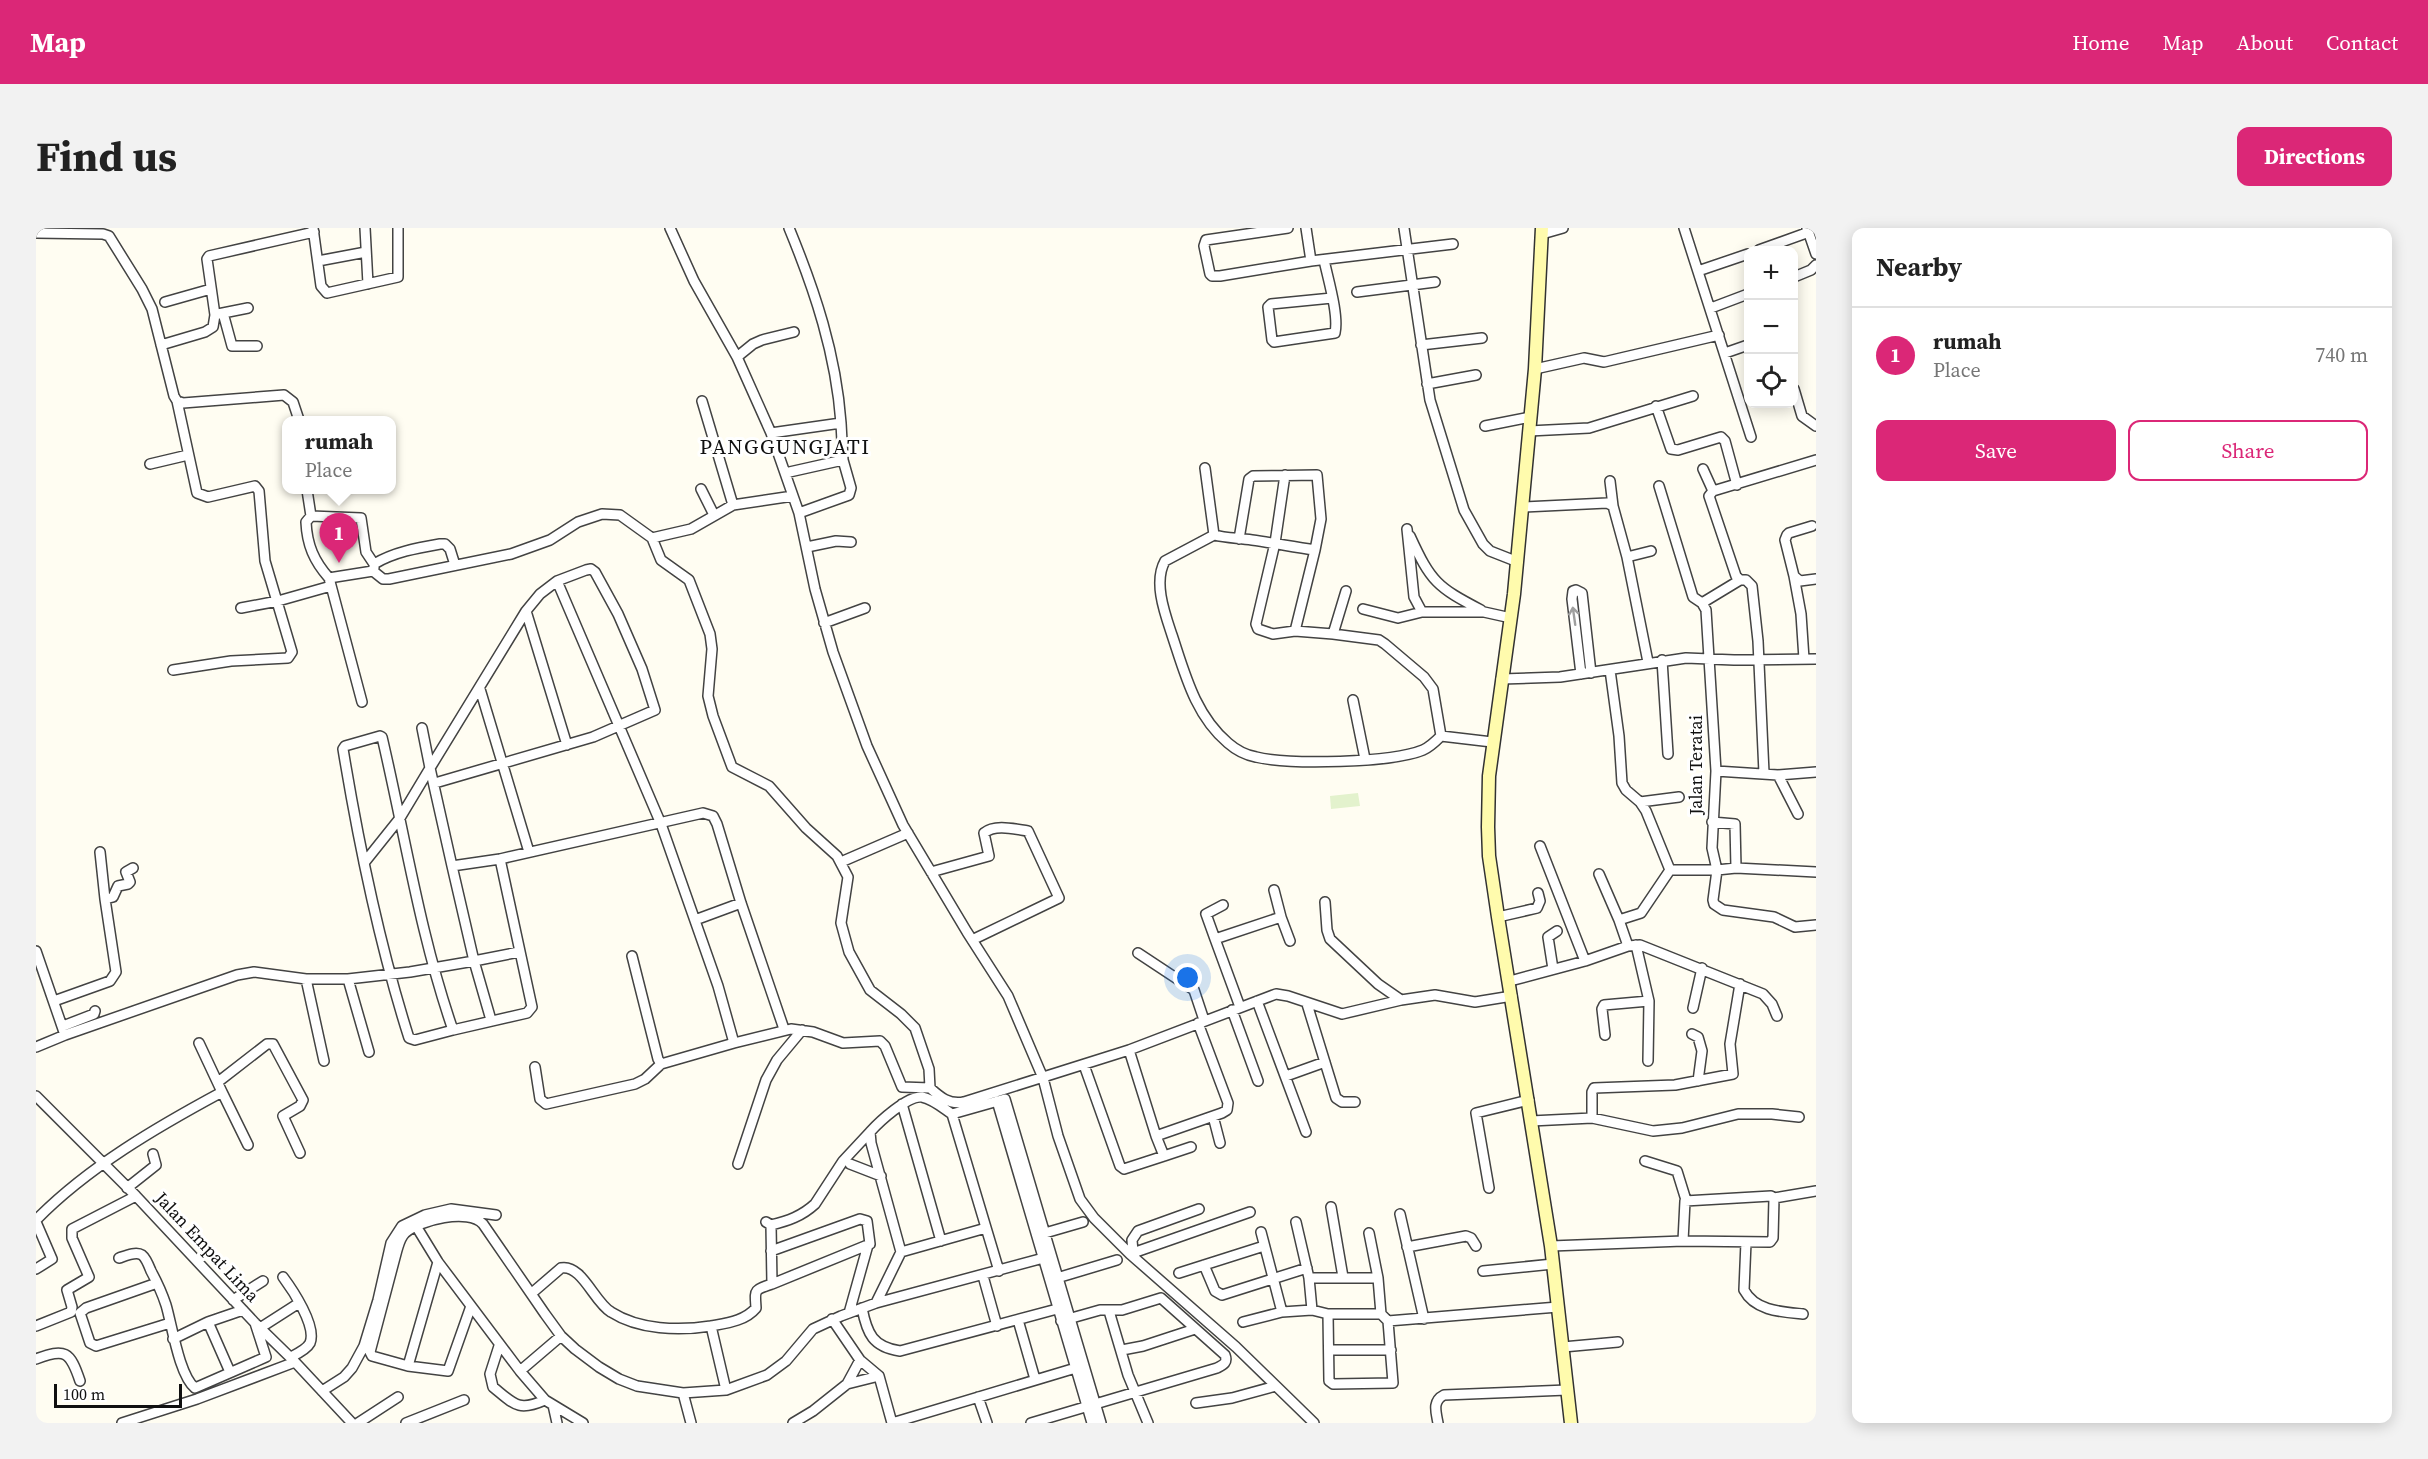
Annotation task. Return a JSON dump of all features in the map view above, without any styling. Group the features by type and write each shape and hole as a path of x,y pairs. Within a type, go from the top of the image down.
{"street":[{"path":"365,228 368,284"},
{"path":"257,346 231,346 211,289 207,259 209,256 314,230 321,286 327,293 398,277 398,228"},
{"path":"670,228 694,280 736,357 771,433 799,513 824,623 867,746 908,833 1008,996 1043,1078 1080,1199 1094,1218 1236,1347 1314,1423"},
{"path":"789,228 812,283 833,355 839,387 843,460 851,488 849,495 799,513"},
{"path":"1288,228 1206,240 1204,246 1210,274 1220,276 1311,261 1453,244"},
{"path":"1306,228 1311,261"},
{"path":"1404,228 1427,384 1434,413 1470,523 1477,536 1490,551 1518,562"},
{"path":"1695,228 1685,230 1751,437"},
{"path":"1560,229 1542,231 1535,369 1523,507 1511,618 1492,742 1488,827 1498,917 1551,1246 1571,1423"},
{"path":"1769,246 1808,230 1816,254"},
{"path":"36,233 109,236 146,296 177,401 195,490 202,497 255,486 259,491 265,561 292,652 288,658 231,661 173,670"},
{"path":"318,261 366,252"},
{"path":"1698,271 1744,256"},
{"path":"1324,260 1332,298 1335,333 1274,342 1272,340 1268,306 1332,298"},
{"path":"1798,275 1811,270 1816,265"},
{"path":"1357,292 1435,282"},
{"path":"165,302 211,289"},
{"path":"1711,308 1744,296"},
{"path":"219,314 248,308"},
{"path":"161,345 210,330 219,314"},
{"path":"736,357 753,344 794,332"},
{"path":"1535,369 1584,358 1604,362 1719,335"},
{"path":"1421,345 1482,338"},
{"path":"1725,353 1744,347"},
{"path":"1427,384 1476,375"},
{"path":"177,401 183,403 284,395 293,402 298,416"},
{"path":"1529,431 1589,428 1693,396"},
{"path":"702,401 732,506"},
{"path":"1798,402 1802,416 1816,426"},
{"path":"1656,406 1671,449 1678,450 1721,437 1725,441 1737,485"},
{"path":"1485,426 1530,417"},
{"path":"771,433 841,423"},
{"path":"150,464 188,455"},
{"path":"785,473 843,460"},
{"path":"1740,580 1733,569 1709,496 1713,491 1816,460"},
{"path":"1205,468 1214,535"},
{"path":"1703,469 1713,491"},
{"path":"1286,475 1275,543 1256,624 1262,632 1274,634 1295,631 1333,634 1378,640 1392,648 1424,677 1435,696 1441,736"},
{"path":"1239,539 1250,479 1256,476 1317,476 1321,519 1295,631"},
{"path":"1610,481 1613,506 1627,557 1648,662"},
{"name":"Jalan Teratai","path":"1659,486 1693,597 1702,603 1706,610 1716,771 1712,848 1717,870 1713,900 1717,907 1723,910 1774,916 1795,927 1816,925"},
{"path":"701,489 714,515"},
{"path":"308,494 311,516 306,522 309,548 330,582 362,702"},
{"path":"652,538 691,529 732,506 793,496"},
{"path":"1523,507 1607,503 1613,506"},
{"path":"311,516 361,518 366,552 383,579 495,558 557,537 578,522 602,514 620,515 652,538 661,560 689,580 711,633 708,696 732,767 769,786 806,828 842,862 848,877 848,885 841,923 849,952 870,990 915,1028 929,1069 930,1088"},
{"path":"1804,659 1801,614 1785,537 1790,533 1812,526"},
{"path":"1422,612 1414,597 1407,529 1426,570 1439,585 1453,596 1484,612"},
{"path":"1315,550 1214,535 1165,561 1161,568 1164,611 1185,678 1200,711 1227,742 1240,752 1256,758 1318,762 1365,759 1414,753 1430,747 1441,736"},
{"path":"807,547 836,541 851,542"},
{"path":"240,608 278,601 374,568 408,550 445,544 450,549 455,565"},
{"path":"1627,557 1651,551"},
{"path":"364,863 400,818 526,611 540,594 557,581 586,570 595,572 618,614 642,669 655,710 620,727 567,745 435,783"},
{"path":"1794,576 1800,581 1816,579"},
{"path":"1702,603 1740,580 1746,580 1752,586 1764,773"},
{"path":"557,581 661,824 718,986 734,1043"},
{"path":"1581,674 1585,657 1582,593 1576,590 1573,591 1572,600 1585,657 1592,673"},
{"path":"1333,634 1346,591"},
{"path":"824,623 865,608"},
{"path":"1363,609 1398,618 1422,612 1484,612 1511,618"},
{"path":"526,611 567,745"},
{"path":"1501,679 1540,679 1592,673 1662,660 1816,659"},
{"path":"1662,660 1668,754"},
{"path":"1610,670 1619,736 1622,783 1626,790 1640,802 1670,870"},
{"path":"480,689 529,852"},
{"path":"1353,700 1365,759"},
{"path":"422,728 474,961 491,1020"},
{"path":"453,1030 434,968 382,737 380,735 344,747 364,863 400,1011 411,1041 527,1013 532,1007 500,859"},
{"path":"1441,736 1492,742"},
{"path":"1716,771 1778,775 1816,772"},
{"path":"1778,775 1798,814"},
{"path":"1640,802 1679,797"},
{"path":"452,866 500,859 703,813 713,816 784,1029"},
{"path":"1712,822 1735,824 1736,868"},
{"path":"931,872 989,856 984,838 985,831 1004,828 1028,831 1059,898 972,940"},
{"path":"842,862 908,833"},
{"path":"1540,846 1585,961"},
{"path":"54,1000 110,981 116,972 100,852"},
{"path":"105,899 112,897 118,886 130,882 126,872 133,868"},
{"path":"1670,870 1736,868 1816,872"},
{"path":"1619,920 1641,913 1670,870"},
{"path":"1599,874 1632,946 1649,1001 1648,1061"},
{"path":"1274,890 1290,941"},
{"path":"1498,917 1537,908 1540,901 1538,893"},
{"path":"1325,902 1326,930 1330,939 1378,984 1401,1000"},
{"path":"695,920 741,903"},
{"path":"1223,905 1206,914 1258,1081"},
{"path":"1215,939 1281,917"},
{"path":"1553,969 1548,937 1557,931"},
{"path":"1510,981 1632,946 1644,946 1702,968 1767,997 1777,1016"},
{"path":"36,951 64,1031"},
{"path":"64,1031 237,975 254,972 306,979 348,979 434,968 519,952"},
{"path":"1138,953 1194,990 1201,1022 1228,1104 1227,1110 1156,1136"},
{"path":"632,956 658,1059 662,1064"},
{"path":"1693,1008 1702,968"},
{"path":"306,979 324,1061"},
{"path":"348,979 369,1052"},
{"path":"1592,1118 1594,1088 1669,1085 1733,1074 1730,1044 1740,984"},
{"path":"535,1067 540,1099 546,1104 635,1084 645,1079 662,1064 734,1043 784,1029 802,1030 843,1043 880,1041 885,1046 902,1088 930,1088 947,1101 958,1103 1129,1050 1281,994 1342,1014 1401,1000 1435,995 1475,1002 1512,996"},
{"path":"1257,1001 1306,1132"},
{"path":"1605,1035 1602,1009 1604,1005 1649,1001"},
{"path":"1307,1004 1336,1098 1342,1102 1355,1102"},
{"path":"36,1047 94,1014 95,1011"},
{"path":"738,1164 766,1080 777,1060 802,1030"},
{"path":"1692,1034 1698,1037 1702,1051 1698,1081"},
{"path":"200,1043 248,1144"},
{"path":"218,1082 267,1044 273,1044 303,1100 300,1106 283,1116 300,1153"},
{"path":"1129,1050 1164,1156"},
{"path":"1286,1076 1325,1062"},
{"path":"1084,1065 1120,1166 1124,1169 1130,1168 1191,1147"},
{"path":"36,1269 52,1259 36,1221 104,1165 176,1117 222,1092"},
{"path":"772,1284 769,1224 792,1220 809,1210 843,1161 870,1132 902,1104 915,1097 921,1097 952,1114 999,1271"},
{"name":"Jalan Empat Lima","path":"37,1098 136,1196 352,1423"},
{"path":"952,1114 1001,1100"},
{"path":"1001,1100 1045,1233 1047,1257 1057,1278 1065,1320 1090,1405 1092,1423"},
{"path":"1001,1100 1047,1257 1057,1309 1065,1320"},
{"path":"1489,1188 1476,1113 1529,1100"},
{"path":"902,1104 941,1241"},
{"path":"1531,1121 1592,1118 1653,1131 1682,1128 1738,1114 1775,1114 1799,1118"},
{"path":"1213,1116 1220,1143"},
{"path":"870,1132 901,1252 876,1303"},
{"path":"127,1188 156,1165 153,1154"},
{"path":"1645,1161 1677,1171 1686,1200 1683,1203 1683,1241"},
{"path":"850,1164 881,1176"},
{"path":"1686,1200 1771,1196 1774,1198 1816,1191"},
{"path":"36,1326 71,1312 72,1307 67,1290 89,1277 72,1238 72,1229 136,1196"},
{"path":"1551,1246 1772,1240 1774,1198"},
{"path":"1331,1207 1343,1277"},
{"path":"322,1390 344,1377 352,1368 364,1346 395,1233 402,1226 425,1215 451,1209 496,1215"},
{"path":"1131,1253 1132,1240 1138,1231 1199,1209"},
{"path":"1131,1253 1250,1212"},
{"path":"1400,1214 1424,1319"},
{"path":"471,1306 447,1371 408,1366 379,1359 372,1356 370,1352 403,1235 416,1226 437,1219 464,1216 480,1220 561,1336 599,1367 637,1386 683,1393 726,1390 766,1375 794,1353 813,1329 831,1319 876,1303 1047,1257"},
{"path":"771,1251 864,1219 867,1221 871,1242 868,1245 849,1313"},
{"path":"1045,1233 1083,1222"},
{"path":"1296,1222 1308,1273 1312,1310"},
{"path":"416,1226 438,1262 520,1371 549,1403 583,1423"},
{"path":"901,1252 986,1228"},
{"path":"1261,1232 1282,1312"},
{"path":"1328,1314 1331,1383 1393,1383 1391,1350 1369,1233"},
{"path":"1407,1247 1466,1236 1471,1238 1476,1246"},
{"path":"1746,1242 1744,1290 1747,1296 1770,1310 1803,1314"},
{"path":"532,1293 561,1268 571,1268 608,1311 619,1316 665,1329 711,1326 741,1319 753,1312 756,1308 754,1294 756,1290 868,1245"},
{"path":"1179,1273 1264,1246"},
{"path":"119,1258 141,1254 158,1283 171,1323 173,1339 189,1381 195,1388 266,1357 258,1325 299,1303"},
{"path":"1057,1278 1117,1260"},
{"path":"408,1366 438,1262"},
{"path":"1483,1271 1553,1264"},
{"path":"1204,1265 1215,1291 1222,1295 1272,1279 1308,1273 1378,1278"},
{"path":"983,1276 997,1326"},
{"path":"122,1423 196,1399 293,1359 310,1342 307,1317 283,1277"},
{"path":"233,1300 263,1281"},
{"path":"158,1283 86,1308 80,1313 90,1343 96,1346 171,1323"},
{"path":"1031,1423 1224,1365 1225,1355 1161,1298 1122,1310 1100,1310 1065,1320"},
{"path":"1243,1322 1282,1312 1312,1310 1328,1314 1424,1319 1558,1307"},
{"path":"862,1308 866,1329 873,1339 886,1347 900,1351 1057,1309"},
{"path":"173,1339 208,1322 243,1310"},
{"path":"1109,1311 1134,1392 1148,1423"},
{"path":"831,1319 860,1360 879,1376 892,1423 1079,1367"},
{"path":"1018,1320 1035,1379"},
{"path":"208,1322 230,1372"},
{"path":"711,1326 726,1390"},
{"path":"1122,1350 1143,1346 1195,1329"},
{"path":"520,1371 561,1336"},
{"path":"1563,1347 1618,1342"},
{"path":"499,1346 490,1374 493,1387 519,1407 549,1403"},
{"path":"1329,1350 1391,1350"},
{"path":"36,1359 57,1352 66,1354 73,1363 80,1381"},
{"path":"794,1423 847,1384 860,1360"},
{"path":"847,1384 879,1376"},
{"path":"1196,1403 1232,1398 1276,1386"},
{"path":"1438,1423 1435,1406 1438,1399 1444,1395 1567,1389"},
{"path":"683,1393 691,1423"},
{"path":"978,1396 987,1423"},
{"path":"358,1423 398,1397"},
{"path":"406,1423 464,1400"},
{"path":"549,1403 557,1423"},
{"path":"1090,1405 1101,1423"}],"green space":[{"path":"1358,793 1360,806 1331,809 1330,796"}],"place":[{"name":"rumah","path":"339,563"}],"district":[{"name":"PANGGUNGJATI","path":"785,447"}]}
